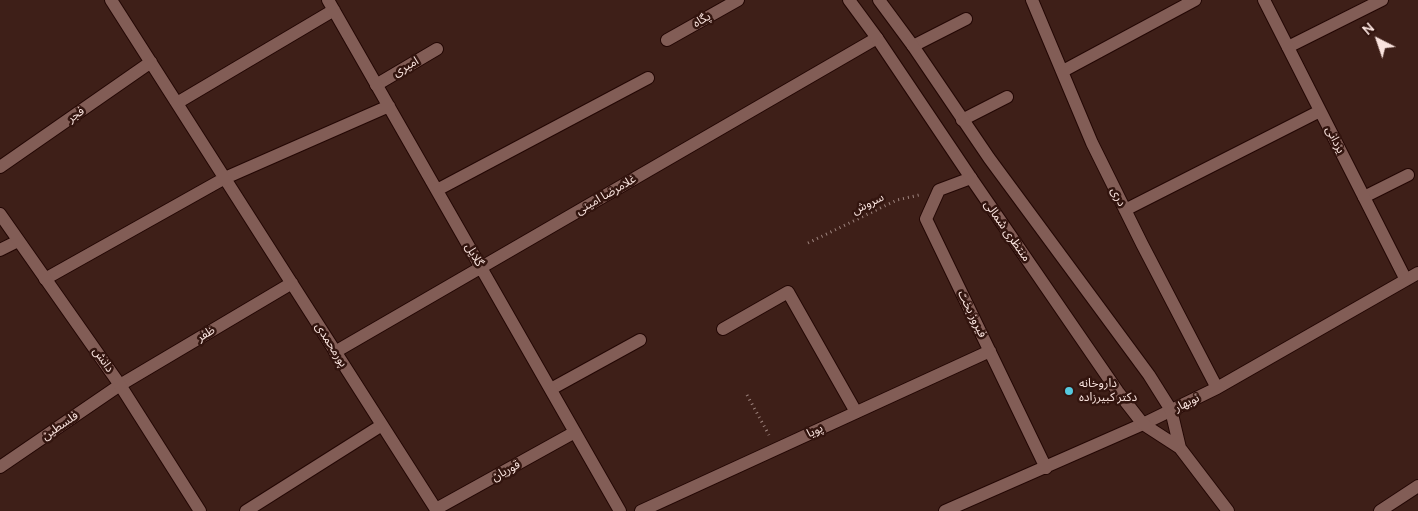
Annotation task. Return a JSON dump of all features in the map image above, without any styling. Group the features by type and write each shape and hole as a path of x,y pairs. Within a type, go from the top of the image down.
{"street":[{"name":"پورمحمدی","path":"111,0 436,510"},
{"name":"پگاه","path":"666,40 738,0"},
{"name":"منتظری شمالی","path":"848,0 877,38 1118,392 1143,424 1180,448 1228,511"},
{"name":"منتظری شمالی","path":"880,0 989,158 1149,375 1172,410 1180,448"},
{"name":"دری","path":"1032,0 1092,143 1216,388"},
{"path":"1063,71 1195,0"},
{"name":"یزدانی","path":"1264,0 1406,280"},
{"path":"1288,47 1382,0"},
{"path":"177,103 331,5"},
{"name":"گلایل","path":"331,5 620,511"},
{"path":"913,46 966,19"},
{"name":"غلامرضا امینی","path":"335,352 877,38"},
{"name":"امیری","path":"376,84 437,49"},
{"name":"فجر","path":"0,167 151,62"},
{"path":"437,190 648,78"},
{"path":"962,120 1007,97"},
{"path":"45,279 225,178 389,106"},
{"path":"1125,210 1320,111"},
{"path":"1364,198 1408,175"},
{"path":"939,190 971,178"},
{"name":"فیروز بخت","path":"939,190 926,219 1046,468"},
{"name":"دانش","path":"0,214 120,385 200,511"},
{"path":"0,250 18,241"},
{"name":"نوبهار","path":"945,511 1143,424 1216,388 1418,273"},
{"name":"ظفر","path":"120,385 292,283"},
{"path":"723,329 788,292 856,412"},
{"path":"551,390 640,340"},
{"name":"پویا","path":"641,511 990,351"},
{"name":"فلسطین","path":"0,467 120,385"},
{"path":"246,511 382,425"},
{"name":"قوریان","path":"436,510 576,432"},
{"path":"1380,511 1418,486"}],"path":[{"name":"سروش","path":"808,243 896,200 939,190"},
{"path":"747,395 776,449"}],"place":[{"name":"داروخانه دکتر کبیرزاده","path":"1069,391"}]}
